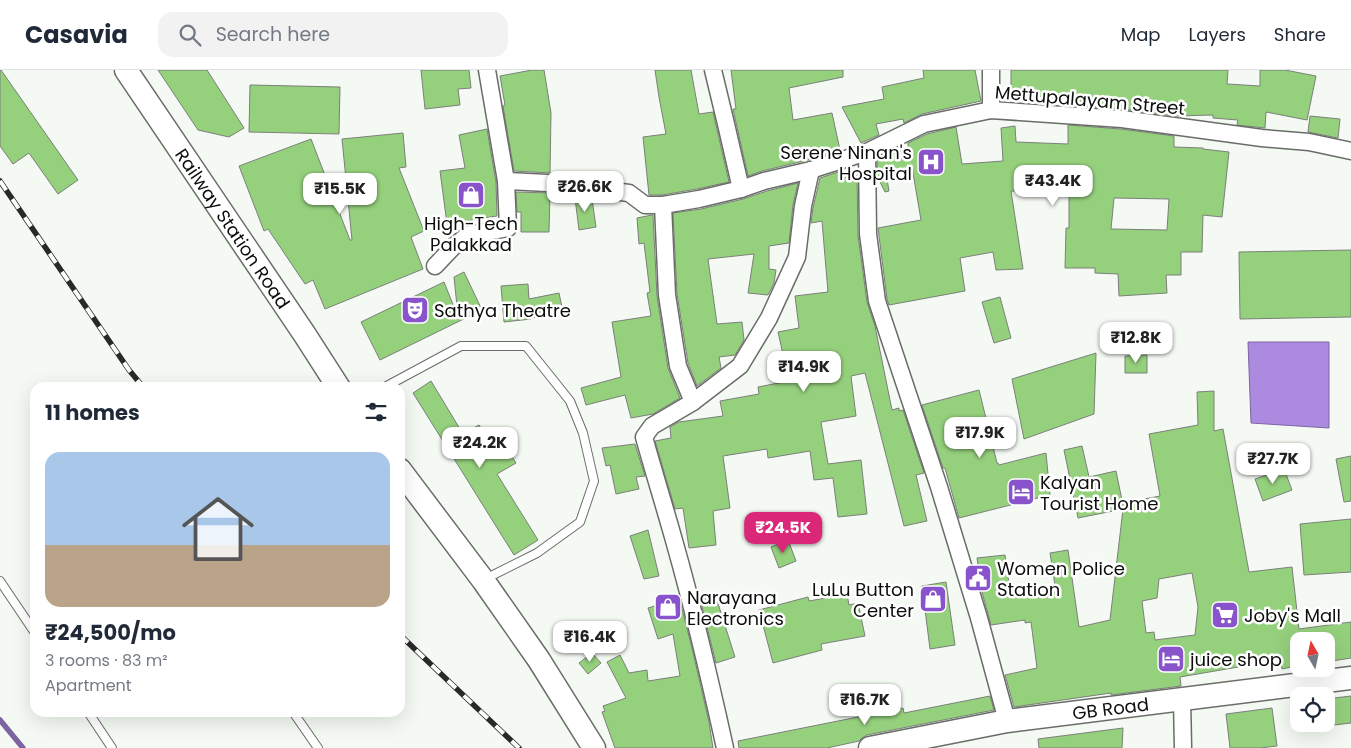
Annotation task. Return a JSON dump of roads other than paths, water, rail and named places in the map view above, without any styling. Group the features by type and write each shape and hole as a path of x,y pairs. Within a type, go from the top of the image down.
{"street":[{"name":"Railway Station Road","path":"126,70 335,382"},
{"path":"436,266 453,247 468,235 508,228 506,181 487,70"},
{"path":"713,70 740,189"},
{"path":"991,70 991,110"},
{"name":"Mettupalayam Street","path":"506,181 547,183 629,193 645,205 663,205 699,199 811,170 867,152 924,124 991,110 1122,119 1262,138 1309,142 1351,151"},
{"path":"867,152 868,234 878,301 942,497 979,618 1007,721"},
{"path":"725,748 675,544 644,437 652,426 692,402 740,366 769,318 797,257 803,206 811,170"},
{"path":"663,205 668,304 678,366 692,402"},
{"path":"405,477 483,580 539,660 594,748"},
{"name":"GB Road","path":"870,748 1007,721 1351,678"},
{"path":"1182,699 1183,748"}],"lane":[{"path":"394,382 461,346 526,346 570,401 583,433 594,481 580,522 537,553 483,580"},
{"path":"0,581 30,626"},
{"path":"91,717 112,748"},
{"path":"296,717 318,748"}],"waterway":[{"path":"0,720 23,748"}],"railway":[{"path":"0,181 139,382"},
{"path":"405,640 519,748"}],"place":[{"name":"Serene Ninan's Hospital","path":"931,162"},
{"name":"High-Tech Palakkad","path":"471,195"},
{"name":"Sathya Theatre","path":"415,310"},
{"name":"Kalyan Tourist Home","path":"1021,492"},
{"name":"Women Police Station","path":"978,578"},
{"name":"LuLu Button Center","path":"933,599"},
{"name":"Narayana Electronics","path":"668,607"},
{"name":"Joby's Mall","path":"1225,615"},
{"name":"juice shop","path":"1171,659"}]}
